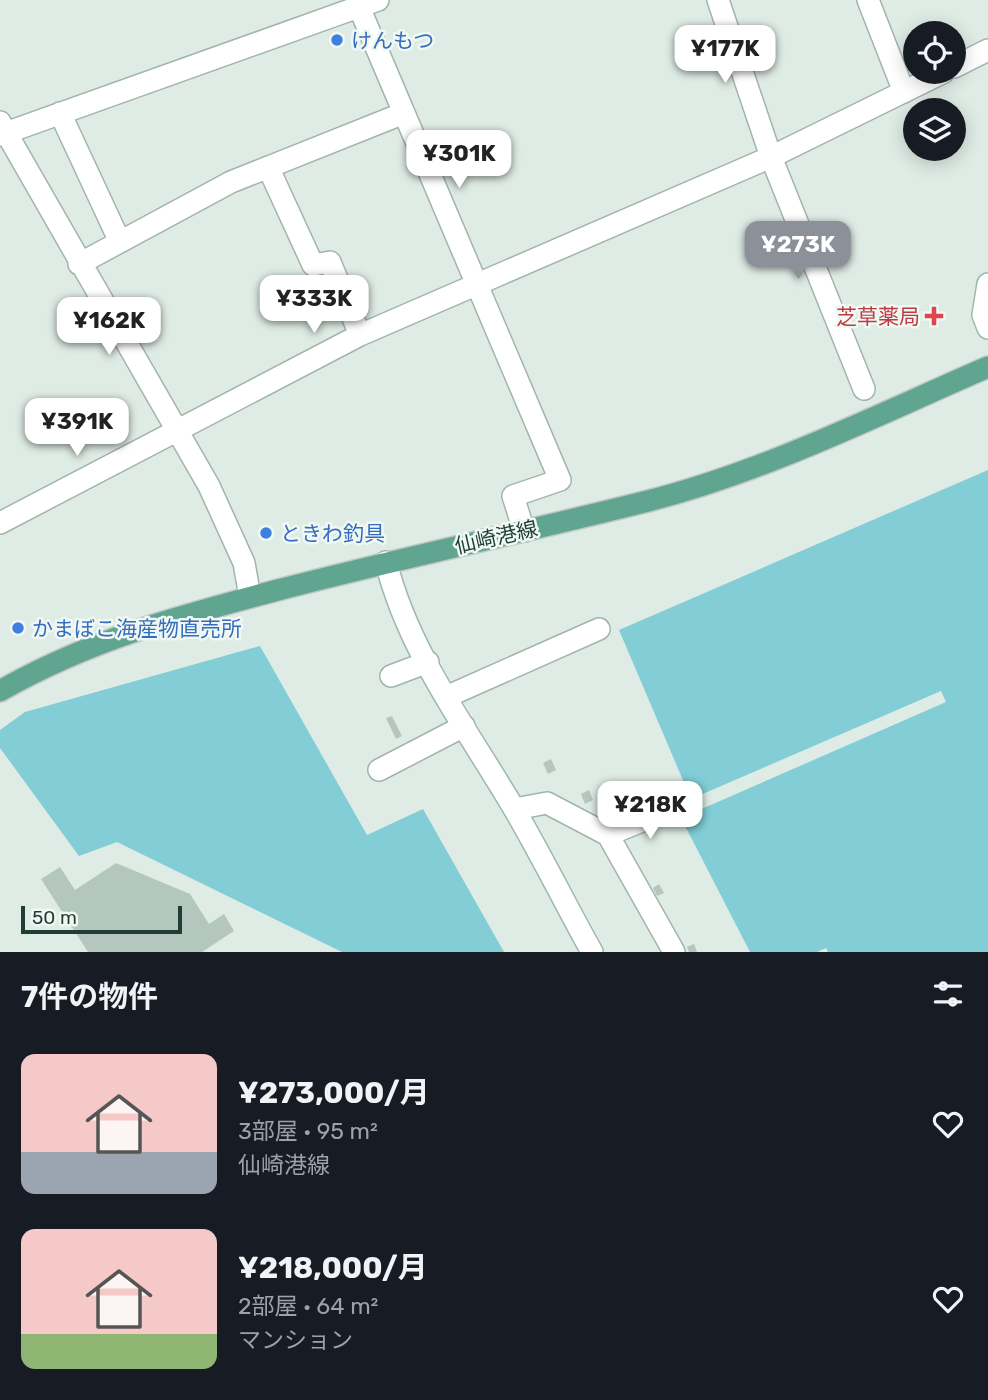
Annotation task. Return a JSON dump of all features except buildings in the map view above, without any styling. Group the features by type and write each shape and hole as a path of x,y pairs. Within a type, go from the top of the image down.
{"main road":[{"name":"仙崎港線","path":"0,691 34,672 132,629 386,562 651,500 751,469 988,367"}],"street":[{"path":"718,0 771,157 864,389"},
{"path":"868,0 904,92"},
{"path":"250,597 244,563 209,486 2,130 60,113 368,4 404,113 560,480 513,496 524,531"},
{"path":"966,61 988,50"},
{"path":"0,523 360,335 771,157 920,84"},
{"path":"60,113 120,242"},
{"path":"79,264 230,182 404,113"},
{"path":"268,167 313,265 330,262 360,335"},
{"path":"988,284 983,315 988,328"},
{"path":"386,562 394,596 446,697 515,809 592,952"},
{"path":"446,697 600,629"},
{"path":"391,676 428,662"},
{"path":"379,770 464,726"},
{"path":"515,809 547,803 608,835 674,952"},
{"path":"608,835 676,807"}],"water":[{"path":"988,470 988,952 828,952 826,948 817,952 750,952 681,818 946,702 941,691 691,799 619,630"},
{"path":"260,646 367,835 423,809 504,952 342,952 117,842 79,856 0,748 0,730 25,712"}],"place":[{"name":"けんもつ","path":"337,40"},
{"name":"芝草薬局","path":"934,316"},
{"name":"ときわ釣具","path":"266,533"},
{"name":"かまぼこ海産物直売所","path":"18,628"}]}
